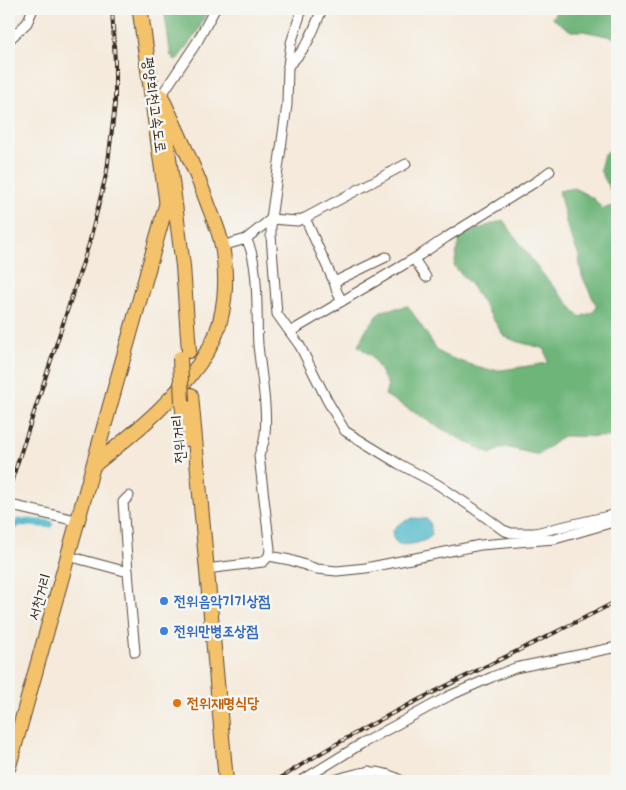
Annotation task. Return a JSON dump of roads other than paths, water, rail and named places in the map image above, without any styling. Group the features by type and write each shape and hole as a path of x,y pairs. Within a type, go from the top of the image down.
{"highway":[{"name":"평양희천고속도로","path":"140,9 167,202"},
{"name":"평양희천고속도로","path":"148,9 160,96"}],"main road":[{"name":"전위거리","path":"160,96 183,266 184,355"},
{"path":"94,465 137,431 174,396 210,346 218,325 225,289 222,246 196,172 160,96"},
{"name":"전위거리","path":"167,202 184,355 219,781"},
{"name":"서천거리","path":"9,766 167,202"},
{"name":"전위거리","path":"187,399 206,569 226,781"}],"street":[{"path":"9,40 27,23 33,9"},
{"path":"160,96 197,42 215,9"},
{"path":"302,9 291,43 288,66 287,105 271,219 277,314 300,346 345,431 399,464 437,484 502,530 511,533 535,533 617,514"},
{"path":"288,66 302,54 322,9"},
{"path":"222,246 246,239 271,219 297,221 305,218 406,164"},
{"path":"290,332 414,259 550,171"},
{"path":"305,218 342,301"},
{"path":"206,569 263,562 269,556 270,549 259,456 264,442 265,417 258,343 255,279 250,246 246,239"},
{"path":"334,282 386,257"},
{"path":"414,259 426,277"},
{"path":"129,496 123,502 135,652"},
{"path":"9,505 78,521"},
{"path":"269,556 317,568 337,570 366,568 480,545 554,539 617,521"},
{"path":"502,530 503,543"},
{"path":"68,556 128,572"},
{"path":"300,781 377,735 449,696 492,677 514,668 617,646"},
{"path":"332,781 352,774 369,771 386,774 402,781"},
{"path":"362,781 369,771"}],"water":[{"path":"413,518 427,519 430,523 432,535 416,543 398,544 392,535 395,527"}],"waterway":[{"path":"9,529 20,522 49,524"}],"railway":[{"path":"9,489 89,244 107,171 115,104 112,9"},
{"path":"276,781 359,731 617,601"}],"place":[{"name":"전위음악기기상점","path":"164,601"},
{"name":"전위만병조상점","path":"164,631"},
{"name":"전위재명식당","path":"177,703"}]}
